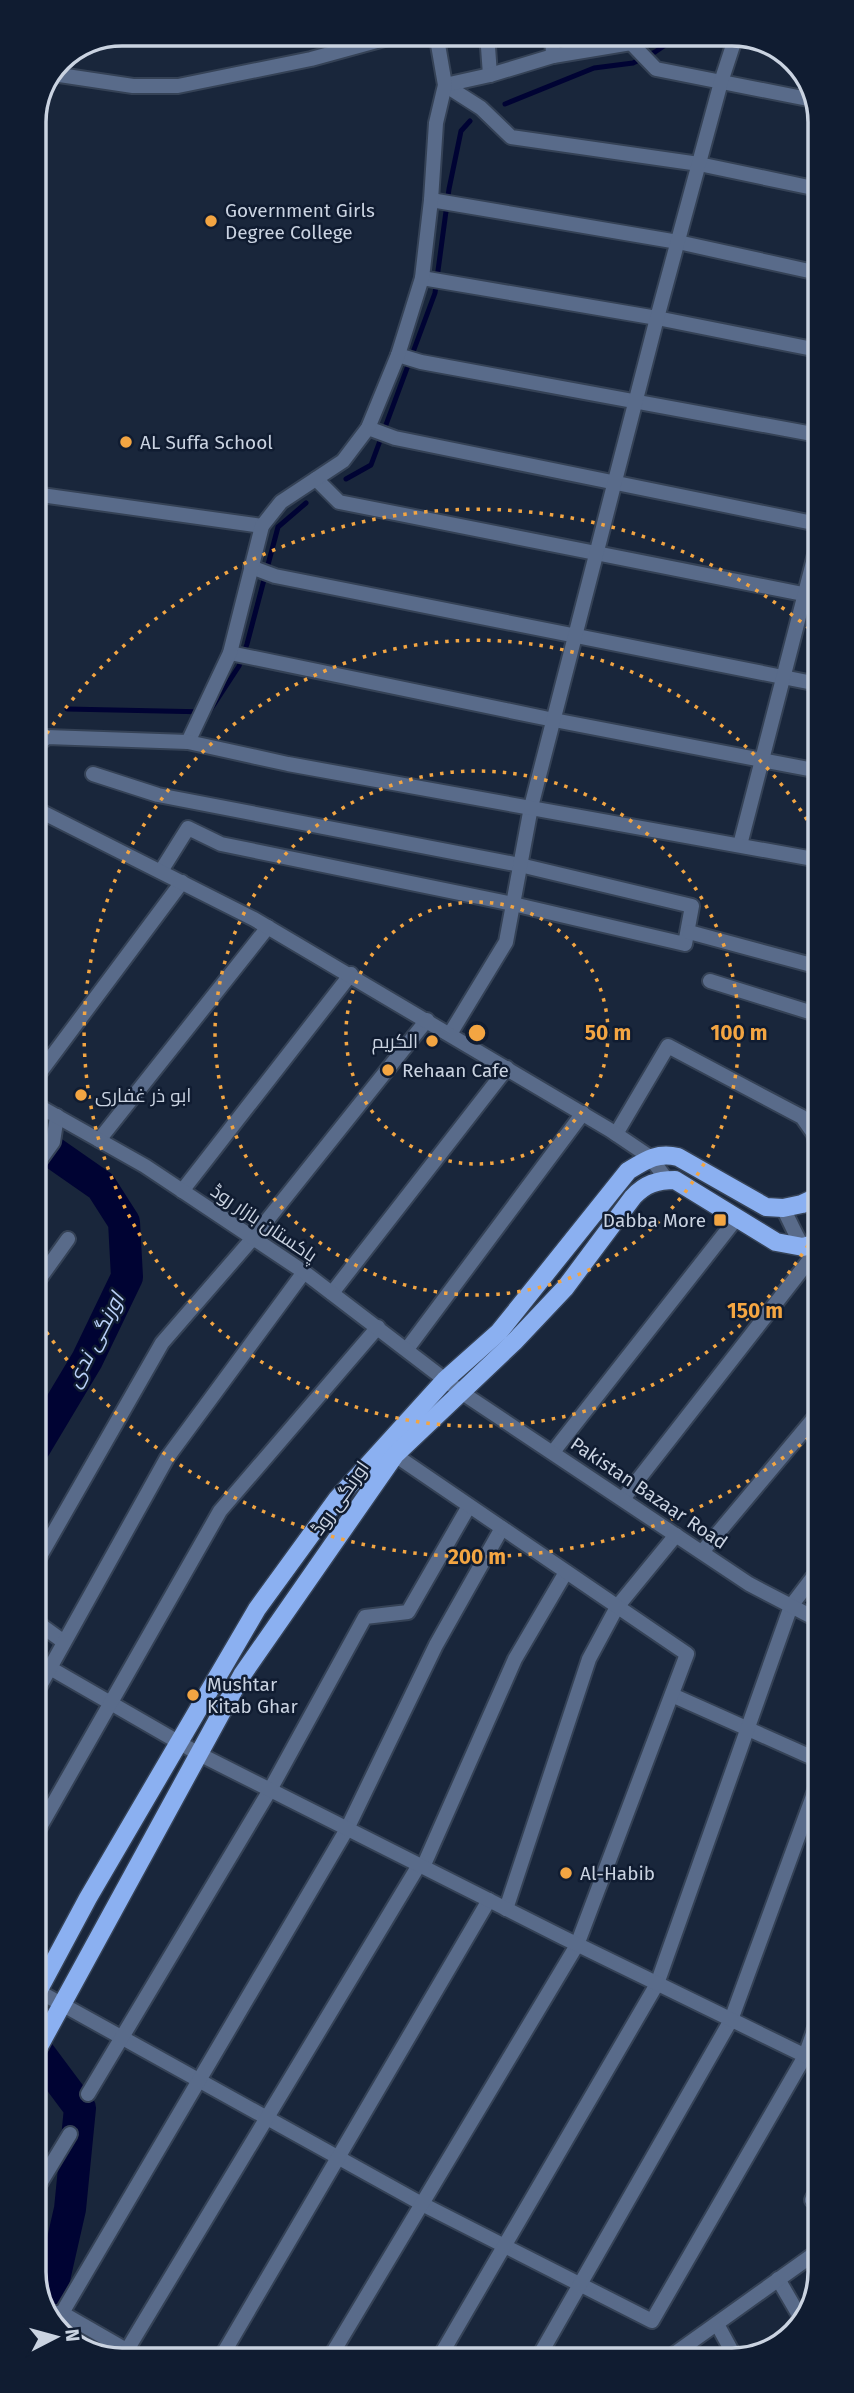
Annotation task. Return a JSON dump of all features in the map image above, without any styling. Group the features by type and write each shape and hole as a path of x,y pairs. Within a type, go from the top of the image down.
{"main road":[{"path":"650,1157 664,1154 678,1157 766,1207 783,1208 808,1201"},
{"name":"اورنگی روڈ","path":"45,1978 88,1898 257,1609 337,1499 445,1380 499,1332 628,1171 650,1157"},
{"path":"667,1180 675,1180 776,1242 808,1252"},
{"name":"اورنگی روڈ","path":"45,2034 242,1675 395,1455 514,1342 565,1288 633,1196 643,1186 667,1180"}],"street":[{"path":"61,75 132,86 178,86 311,59 361,45"},
{"path":"188,742 233,654 256,568 262,526 281,502 343,461 374,431 402,356 427,279 444,202 436,123 445,85 438,46"},
{"path":"488,46 490,75"},
{"path":"553,46 553,56"},
{"path":"445,85 593,46"},
{"path":"630,46 656,69 805,99"},
{"path":"450,1034 506,942 531,807 657,318 733,46"},
{"path":"445,85 481,108 511,136 699,164 808,187"},
{"path":"444,202 678,243 808,271"},
{"path":"427,279 657,318 808,348"},
{"path":"402,356 421,362 808,434"},
{"path":"374,431 395,438 808,522"},
{"path":"316,479 340,502 808,595"},
{"path":"46,496 262,526"},
{"path":"256,568 275,576 808,682"},
{"path":"740,845 783,677 808,607"},
{"path":"233,654 808,769"},
{"path":"46,738 188,742 288,764 808,858"},
{"path":"93,774 158,795 520,865 692,906 685,944 513,904 221,844 188,828 161,871"},
{"path":"46,814 268,927 351,974 616,1134 650,1157 667,1180"},
{"path":"46,1065 182,882"},
{"path":"99,1140 268,927"},
{"path":"689,932 808,964"},
{"path":"182,1191 351,974"},
{"path":"710,981 808,1011"},
{"path":"45,1547 162,1343 253,1238 426,1020"},
{"path":"616,1134 668,1046 802,1117 808,1126"},
{"path":"332,1293 507,1068"},
{"name":"پاکستان بازار روڈ","path":"46,1110 145,1166 304,1272 461,1392"},
{"path":"407,1349 583,1114"},
{"path":"46,1152 53,1142 57,1116"},
{"path":"783,1208 808,1246"},
{"path":"553,1452 736,1219"},
{"path":"45,1270 68,1239"},
{"path":"623,1499 808,1259"},
{"path":"45,1676 167,1458 304,1272"},
{"path":"45,1818 220,1511 378,1327"},
{"name":"Pakistan Bazaar Road","path":"461,1392 749,1584 808,1615"},
{"path":"702,1552 808,1425"},
{"path":"335,2347 576,1945 687,1654 395,1455"},
{"path":"88,2094 270,1790 365,1617 408,1612 469,1506"},
{"path":"62,2302 198,2081 347,1829 436,1645 502,1528"},
{"path":"506,1909 589,1659 617,1607 676,1535"},
{"path":"129,2347 421,1866 515,1659 566,1572"},
{"path":"445,2348 657,1984 791,1606 808,1583"},
{"path":"45,1628 64,1642"},
{"path":"50,1668 179,1744 576,1945 808,2057"},
{"path":"672,1695 808,1756"},
{"path":"544,2348 731,2020 808,1810"},
{"path":"227,2347 489,1900"},
{"path":"45,1997 422,2204 652,2321 808,2048"},
{"path":"45,2175 70,2134"},
{"path":"685,2348 808,2258"},
{"path":"779,2279 797,2311"},
{"path":"717,2324 730,2348"},
{"path":"91,2335 110,2346"}],"waterway":[{"path":"505,104 594,68 633,63 664,46"},
{"path":"346,479 371,465 435,293 449,189 461,131 470,121"},
{"path":"67,709 209,712 239,666 278,527 306,503"},
{"name":"اورنگی ندی","path":"45,1430 87,1360 127,1277 124,1222 101,1186 46,1147"},
{"name":"اورنگی ندی","path":"45,2061 80,2108 70,2209 50,2297"}],"place":[{"name":"Government Girls Degree College","path":"211,221"},
{"name":"AL Suffa School","path":"126,442"},
{"name":"الکریم","path":"432,1041"},
{"name":"Rehaan Cafe","path":"388,1070"},
{"name":"ابو ذر غفاری","path":"81,1095"},
{"name":"Dabba More","path":"720,1220"},
{"name":"Mushtar Kitab Ghar","path":"193,1695"},
{"name":"Al-Habib","path":"566,1873"}]}
